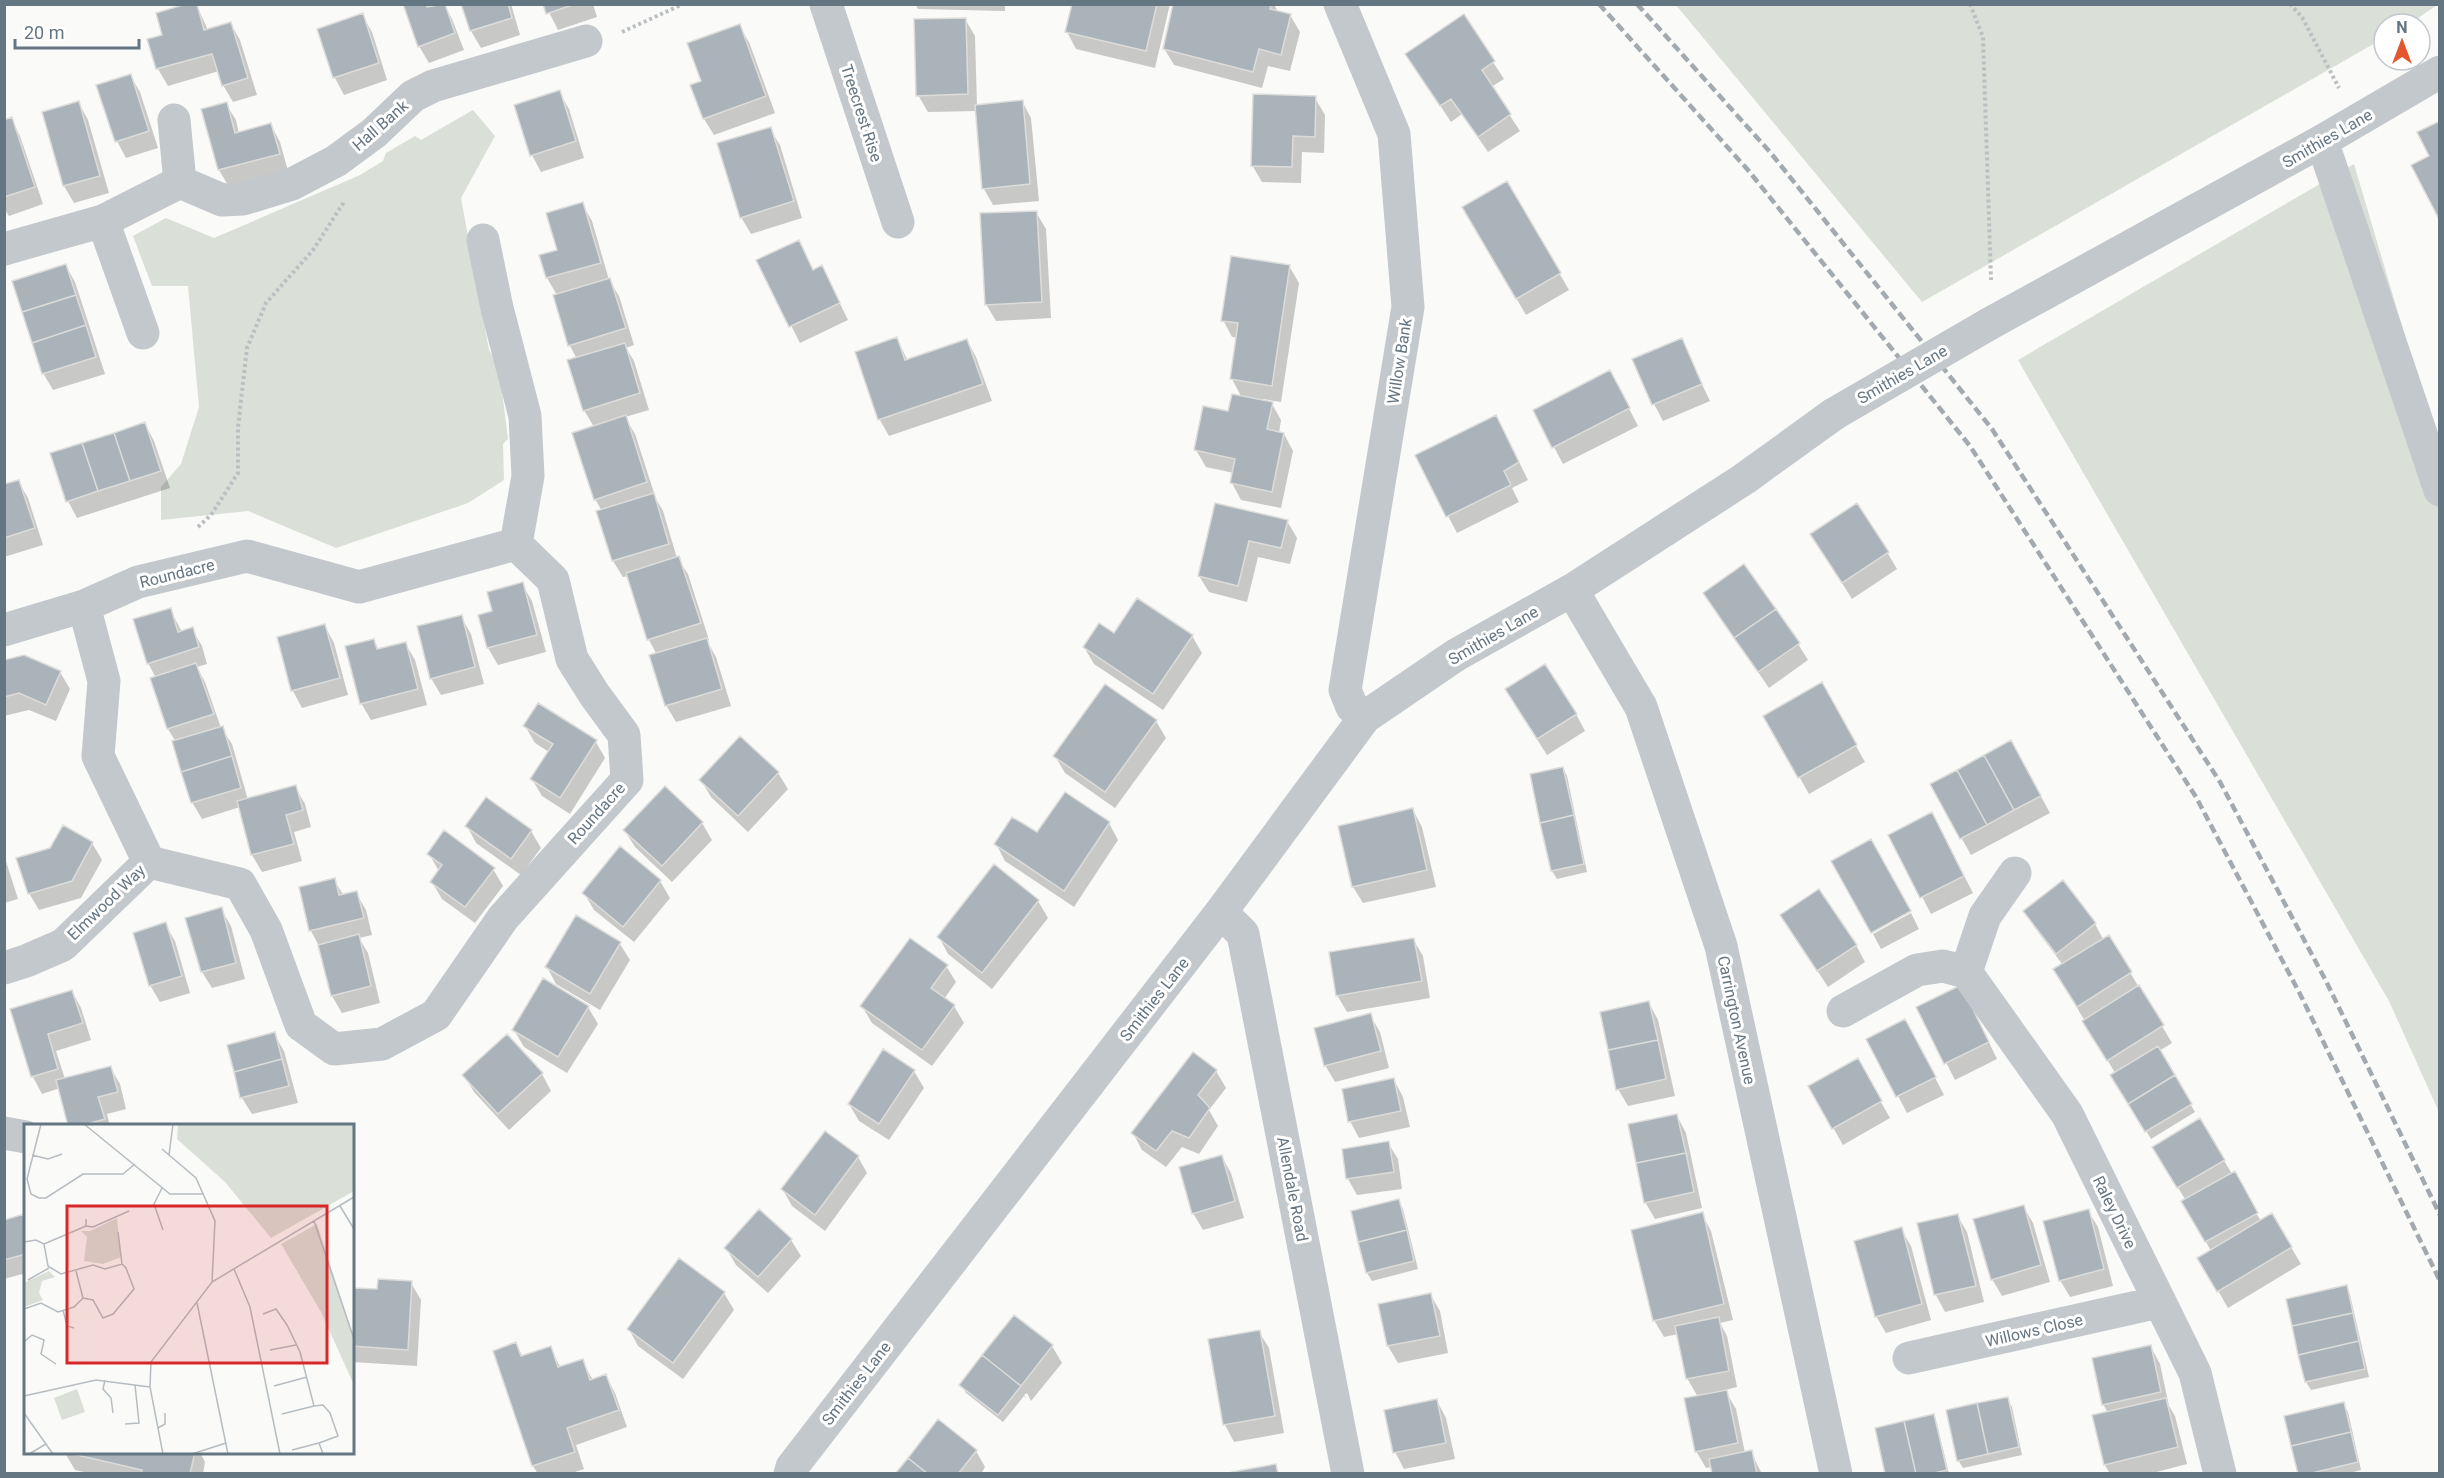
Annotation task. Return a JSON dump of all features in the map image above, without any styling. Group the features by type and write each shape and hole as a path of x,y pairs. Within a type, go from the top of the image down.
{"street":[{"name":"Treecrest Rise","path":"826,4 898,222"},
{"name":"Willow Bank","path":"1340,4 1394,135 1408,307 1346,690 1352,707 1365,717"},
{"name":"Hall Bank","path":"180,182 222,200 243,199 292,184 336,161 374,133 413,96 433,86 586,41"},
{"name":"Smithies Lane","path":"790,1473 799,1457 1221,912 1365,717 1456,655 1572,590 1744,479 1834,414 1997,320 2322,141 2439,72"},
{"path":"4,249 103,221 180,182 174,120"},
{"path":"2322,141 2439,489"},
{"path":"103,221 143,333"},
{"path":"483,240 497,308 525,416 528,476 516,544"},
{"name":"Roundacre","path":"84,606 138,582 247,556 359,587 516,544 553,580 572,659 624,735 627,780 503,918 436,1015 382,1044 334,1049 301,1026 266,930 240,884 149,862"},
{"name":"Carrington Avenue","path":"1572,590 1641,707 1721,946 1836,1473"},
{"path":"4,630 84,606"},
{"name":"Elmwood Way","path":"4,968 63,945 149,862 98,756 104,681 84,606"},
{"path":"1843,1011 1917,970 1943,966 1966,972 1985,916 2015,873"},
{"name":"Allendale Road","path":"1221,912 1243,934 1348,1473"},
{"name":"Raley Drive","path":"1966,972 2067,1114 2195,1373 2220,1473"},
{"path":"4,1133 24,1137"},
{"name":"Willows Close","path":"1909,1358 2159,1302"}],"path":[{"path":"622,32 683,4"},
{"path":"1970,4 1983,37 1991,296 1997,320"},
{"path":"2290,4 2302,17 2356,121"},
{"path":"195,530 211,515 238,473 238,427 247,348 266,303 313,250 327,229"}],"shaded area":[{"path":"2439,4 2427,12 2372,12 2372,45 1922,302 1676,5"},
{"path":"473,110 495,136 461,198 489,350 499,368 508,439 503,444 504,480 468,503 336,548 248,511 161,520 161,487 181,464 199,407 188,286 152,286 133,236 166,218 214,238 360,175 383,161 386,153 415,136 421,140"},
{"path":"2354,164 2439,451 2439,1112 2389,1001 2018,360"}],"building":[{"path":"186,4 197,4 204,30 231,22 248,78 222,86 212,54 156,69 147,39 162,35 156,13"},
{"path":"403,4 426,4 427,7 445,4 455,33 418,47"},
{"path":"461,4 508,4 512,18 470,31"},
{"path":"543,4 575,4 546,14"},
{"path":"1072,4 1157,4 1146,51 1065,32"},
{"path":"1173,4 1271,4 1270,9 1291,14 1281,55 1259,49 1253,72 1163,49"},
{"path":"363,13 379,63 333,78 317,29"},
{"path":"1464,14 1495,61 1482,70 1511,114 1478,137 1451,99 1440,106 1405,54"},
{"path":"966,18 968,94 916,96 914,19"},
{"path":"740,24 766,96 703,119 690,85 701,81 687,43"},
{"path":"131,74 149,131 115,142 96,85"},
{"path":"560,90 576,141 530,156 514,105"},
{"path":"1253,94 1316,96 1315,137 1293,136 1292,167 1251,166"},
{"path":"1023,100 1030,184 982,189 975,105"},
{"path":"79,101 100,176 63,186 42,112"},
{"path":"227,102 235,133 271,123 280,154 218,170 201,109"},
{"path":"12,117 35,187 4,197 4,120"},
{"path":"2440,121 2440,221 2411,165 2429,156 2417,132"},
{"path":"771,127 794,201 740,218 717,143"},
{"path":"1507,181 1561,273 1516,299 1462,207"},
{"path":"583,202 601,263 546,278 539,255 557,250 546,213"},
{"path":"1037,211 1042,302 985,305 980,213"},
{"path":"799,240 813,270 822,265 840,303 789,327 756,260"},
{"path":"1231,256 1290,265 1272,386 1230,379 1238,323 1221,321"},
{"path":"66,264 76,295 22,312 12,281"},
{"path":"610,278 626,328 568,346 553,295"},
{"path":"76,295 86,325 32,343 22,312"},
{"path":"86,325 96,357 42,374 32,343"},
{"path":"897,337 905,360 967,339 983,384 878,420 855,352"},
{"path":"1682,338 1702,384 1652,405 1632,359"},
{"path":"625,343 640,393 583,411 567,360"},
{"path":"1610,370 1630,408 1552,448 1533,410"},
{"path":"1232,394 1273,402 1267,429 1284,433 1272,492 1230,483 1235,459 1194,450 1203,406 1228,411"},
{"path":"626,415 647,482 594,500 572,433"},
{"path":"1496,415 1519,462 1504,471 1511,485 1446,517 1415,455"},
{"path":"145,422 161,471 130,481 114,433"},
{"path":"114,433 130,481 98,491 82,443"},
{"path":"82,443 98,491 66,502 50,453"},
{"path":"19,480 35,528 4,538 4,484"},
{"path":"654,493 669,544 612,561 596,511"},
{"path":"1215,503 1288,520 1281,548 1249,541 1238,586 1198,576"},
{"path":"1857,503 1889,552 1842,583 1810,534"},
{"path":"679,556 701,623 647,640 626,573"},
{"path":"1744,564 1776,609 1734,638 1703,593"},
{"path":"523,582 537,635 487,648 478,615 492,611 487,592"},
{"path":"1137,598 1193,635 1153,694 1083,647 1099,623 1114,633"},
{"path":"171,608 178,632 193,627 199,647 147,664 133,619"},
{"path":"1776,609 1800,643 1758,672 1734,638"},
{"path":"462,615 475,667 430,679 417,626"},
{"path":"325,624 340,678 291,691 277,637"},
{"path":"707,638 722,689 665,706 649,655"},
{"path":"374,639 377,649 406,642 418,689 360,704 345,646"},
{"path":"24,655 61,671 46,705 19,693 4,697 4,660"},
{"path":"196,663 214,714 167,729 150,678"},
{"path":"1545,664 1577,714 1537,739 1505,689"},
{"path":"1822,682 1857,745 1798,778 1763,716"},
{"path":"1105,684 1157,720 1105,792 1053,756"},
{"path":"538,703 597,740 560,798 530,779 553,744 523,726"},
{"path":"223,726 232,756 181,772 172,741"},
{"path":"740,736 779,772 738,816 699,780"},
{"path":"2011,740 2041,796 2014,810 1984,755"},
{"path":"1984,755 2014,810 1987,825 1957,770"},
{"path":"232,756 241,788 191,803 181,772"},
{"path":"1563,767 1574,815 1540,823 1530,774"},
{"path":"1957,770 1987,825 1960,839 1930,784"},
{"path":"296,785 303,810 286,815 294,844 251,855 237,801"},
{"path":"665,786 703,822 662,866 623,830"},
{"path":"1065,792 1110,822 1064,891 994,844 1012,817 1037,832"},
{"path":"486,797 532,830 511,859 465,826"},
{"path":"1413,808 1427,870 1352,887 1338,826"},
{"path":"1932,812 1964,876 1920,898 1888,835"},
{"path":"1574,815 1584,864 1551,871 1540,823"},
{"path":"63,825 93,842 72,881 28,894 16,858 50,848"},
{"path":"444,830 495,868 465,907 430,882 442,865 427,854"},
{"path":"1871,839 1911,911 1871,933 1831,861"},
{"path":"620,846 661,880 623,927 582,893"},
{"path":"994,864 1039,900 982,973 937,937"},
{"path":"335,878 339,895 357,891 364,918 309,931 299,887"},
{"path":"2063,880 2096,923 2056,954 2023,911"},
{"path":"1819,889 1857,945 1817,971 1780,915"},
{"path":"222,907 236,963 201,972 185,918"},
{"path":"576,915 621,942 590,994 545,967"},
{"path":"166,922 182,976 149,986 133,933"},
{"path":"359,934 371,986 331,996 318,945"},
{"path":"2109,935 2132,972 2077,1007 2053,969"},
{"path":"910,938 948,965 931,988 955,1005 922,1050 860,1006"},
{"path":"1414,938 1422,981 1336,996 1329,952"},
{"path":"543,978 589,1006 558,1057 512,1030"},
{"path":"1961,985 1989,1042 1944,1064 1916,1007"},
{"path":"2139,985 2164,1025 2107,1061 2082,1021"},
{"path":"72,990 83,1023 48,1034 58,1069 31,1077 10,1009"},
{"path":"1649,1001 1658,1040 1608,1050 1600,1012"},
{"path":"1371,1013 1381,1051 1324,1066 1314,1028"},
{"path":"1905,1019 1936,1077 1896,1097 1866,1039"},
{"path":"275,1032 282,1059 234,1072 227,1045"},
{"path":"507,1034 543,1073 498,1114 462,1075"},
{"path":"1658,1040 1666,1079 1616,1090 1608,1050"},
{"path":"2158,1046 2175,1075 2128,1104 2110,1075"},
{"path":"883,1049 915,1070 879,1124 848,1104"},
{"path":"1193,1052 1217,1070 1198,1095 1210,1108 1189,1138 1172,1131 1156,1151 1131,1133"},
{"path":"1858,1058 1882,1101 1832,1129 1808,1086"},
{"path":"282,1059 289,1086 240,1098 234,1072"},
{"path":"111,1066 118,1092 98,1097 105,1119 87,1124 67,1124 56,1080"},
{"path":"2175,1075 2192,1104 2145,1132 2128,1104"},
{"path":"1394,1078 1401,1111 1348,1122 1342,1089"},
{"path":"1677,1114 1686,1153 1636,1163 1628,1124"},
{"path":"2200,1118 2225,1160 2177,1188 2152,1147"},
{"path":"825,1131 859,1156 815,1215 781,1189"},
{"path":"1389,1141 1394,1172 1346,1179 1342,1149"},
{"path":"1686,1153 1694,1192 1644,1203 1636,1163"},
{"path":"1222,1155 1235,1201 1192,1214 1179,1167"},
{"path":"2235,1171 2258,1213 2205,1242 2181,1201"},
{"path":"1399,1199 1407,1230 1358,1242 1351,1211"},
{"path":"2024,1205 2041,1265 1991,1280 1973,1219"},
{"path":"759,1209 792,1239 758,1277 724,1248"},
{"path":"2089,1209 2104,1269 2059,1281 2043,1221"},
{"path":"1703,1212 1724,1304 1653,1321 1631,1230"},
{"path":"2272,1213 2292,1247 2217,1292 2197,1258"},
{"path":"24,1214 24,1255 4,1260 4,1220"},
{"path":"1958,1214 1976,1286 1934,1295 1917,1223"},
{"path":"1902,1227 1922,1304 1875,1317 1854,1241"},
{"path":"1407,1230 1414,1261 1366,1273 1358,1242"},
{"path":"679,1258 725,1292 673,1363 627,1329"},
{"path":"378,1279 412,1281 408,1350 354,1346 354,1288 377,1289"},
{"path":"2347,1285 2353,1313 2292,1326 2286,1299"},
{"path":"1431,1293 1440,1336 1387,1346 1378,1304"},
{"path":"2353,1313 2359,1341 2298,1355 2292,1326"},
{"path":"1014,1315 1053,1345 1021,1386 982,1355"},
{"path":"1719,1317 1729,1371 1686,1379 1675,1326"},
{"path":"1260,1330 1275,1416 1223,1425 1208,1339"},
{"path":"2359,1341 2365,1369 2305,1382 2298,1355"},
{"path":"516,1342 521,1356 551,1346 558,1367 583,1359 590,1380 606,1374 619,1410 567,1428 575,1452 532,1466 493,1351"},
{"path":"2151,1345 2161,1392 2102,1405 2092,1358"},
{"path":"982,1355 1021,1386 998,1415 959,1385"},
{"path":"1727,1390 1738,1443 1695,1452 1684,1398"},
{"path":"2008,1397 2019,1447 1988,1454 1977,1403"},
{"path":"2166,1398 2178,1447 2104,1465 2092,1415"},
{"path":"1437,1399 1446,1443 1393,1453 1384,1410"},
{"path":"2344,1402 2351,1432 2291,1446 2284,1416"},
{"path":"1977,1403 1988,1454 1957,1461 1946,1410"},
{"path":"1934,1414 1947,1470 1916,1474 1904,1421"},
{"path":"938,1419 977,1450 958,1474 928,1474 908,1458"},
{"path":"1904,1421 1916,1474 1885,1474 1875,1428"},
{"path":"2351,1432 2358,1462 2308,1474 2298,1474 2291,1446"},
{"path":"1752,1450 1757,1474 1712,1474 1709,1459"},
{"path":"73,1454 195,1454 190,1474 141,1474 142,1470"},
{"path":"908,1458 928,1474 895,1474"},
{"path":"1276,1464 1278,1474 1232,1474 1232,1472"}],"railway":[{"path":"1599,4 1748,170 1970,446 2196,797 2300,994 2440,1281"},
{"path":"1637,4 1770,152 1992,429 2220,782 2326,981 2440,1215"}]}
